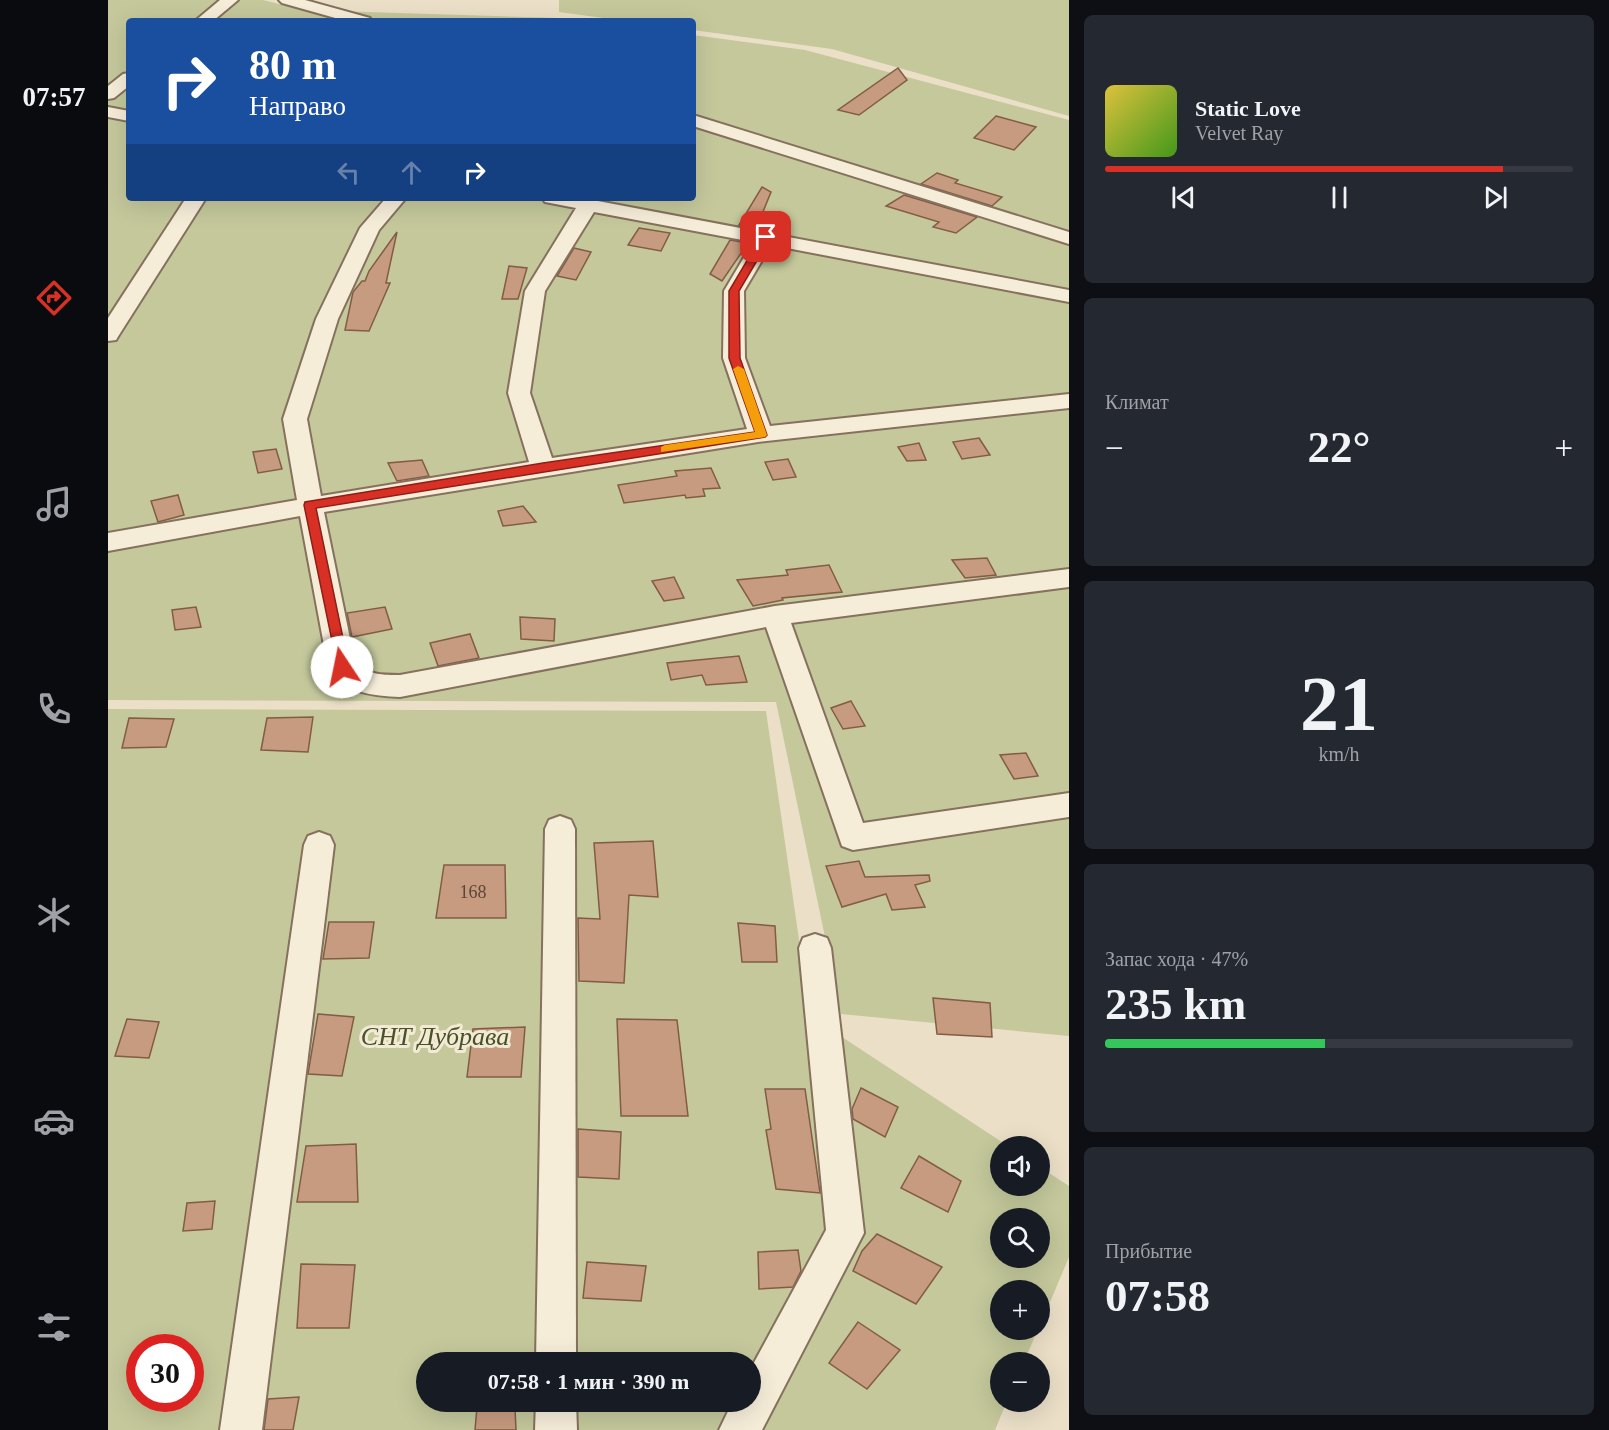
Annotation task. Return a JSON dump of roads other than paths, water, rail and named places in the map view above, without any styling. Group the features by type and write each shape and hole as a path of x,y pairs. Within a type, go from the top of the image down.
{"street":[{"path":"207,18 230,0"},
{"path":"287,0 353,18"},
{"path":"108,94 126,80"},
{"path":"108,112 126,115"},
{"path":"696,121 1069,238"},
{"path":"108,334 194,201"},
{"path":"393,201 370,228 327,319 296,419 310,505 342,667 352,678 380,686 400,686 775,616 1069,578"},
{"path":"567,201 1069,296"},
{"path":"543,467 519,393 535,291 588,205"},
{"path":"761,435 734,358 734,291 766,237"},
{"path":"108,542 310,505 543,467 761,435 1069,401"},
{"path":"775,616 853,837 1069,805"},
{"path":"556,1352 560,829"},
{"path":"241,1430 319,845"},
{"path":"740,1430 845,1233 815,948"},
{"path":"556,1412 556,1430"}],"park label":[{"name":"СНТ Дубрава","path":"435,1036"}]}
